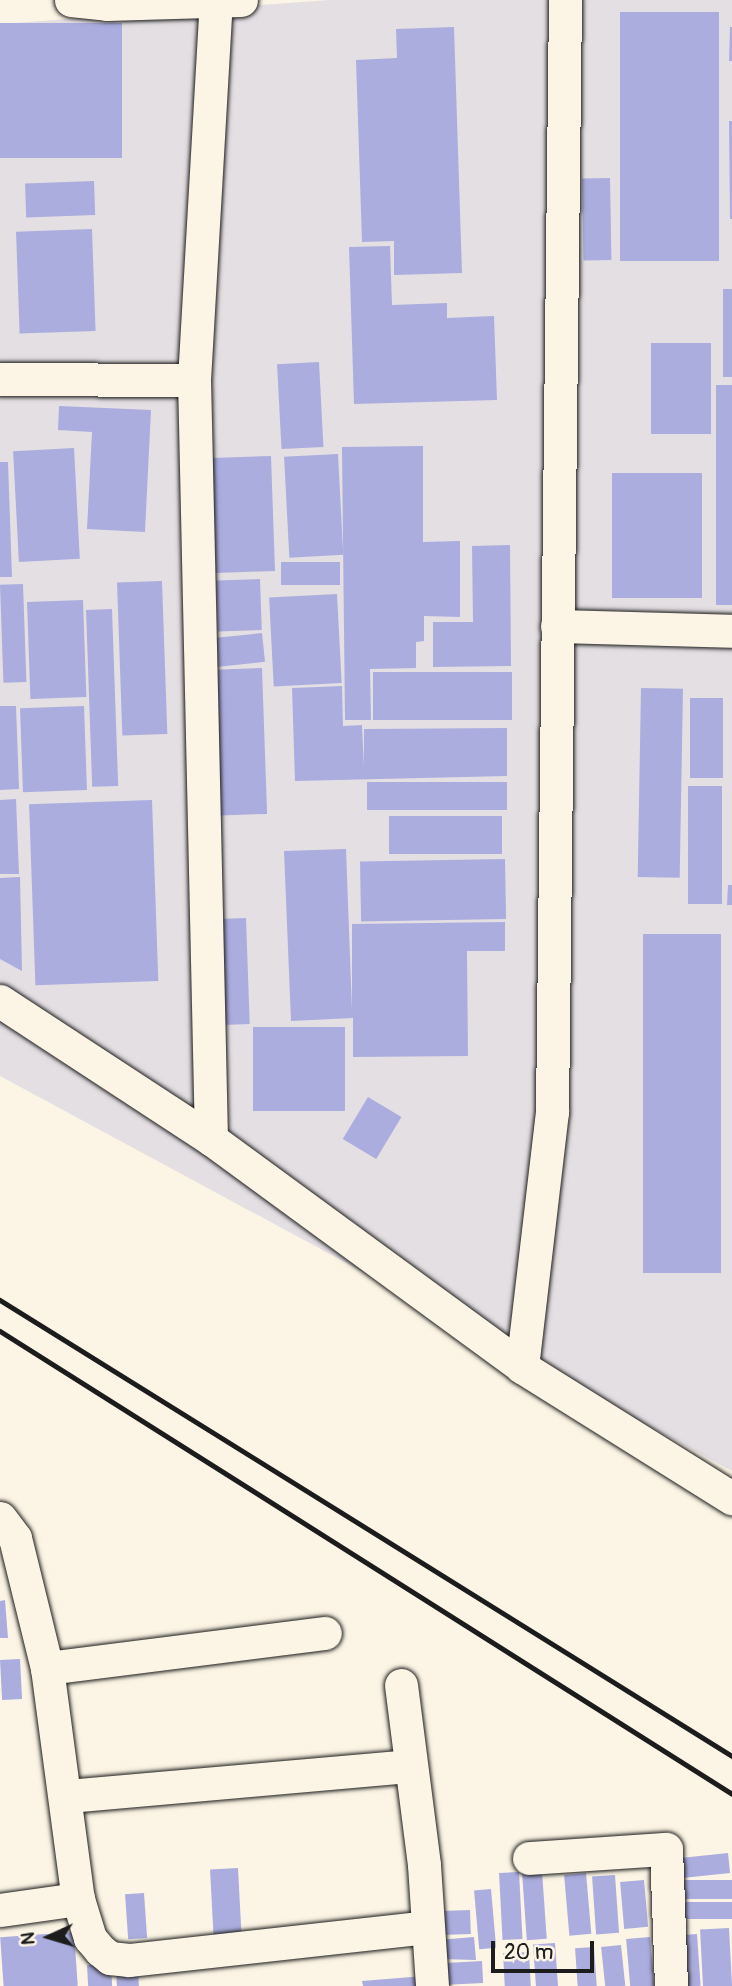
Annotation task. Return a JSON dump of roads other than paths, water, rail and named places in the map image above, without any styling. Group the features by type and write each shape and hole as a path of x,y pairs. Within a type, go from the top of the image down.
{"street":[{"path":"71,0 229,1 194,380 211,1139"},
{"path":"522,1367 552,1112 565,0"},
{"path":"0,379 194,380"},
{"path":"557,626 732,631"},
{"path":"0,1001 211,1139 522,1367 732,1498"},
{"path":"0,1518 15,1538 47,1668 67,1796 78,1899 90,1937 100,1950 110,1958 129,1960 426,1927"},
{"path":"47,1668 325,1633"},
{"path":"401,1685 409,1766 424,1865 432,1986"},
{"path":"67,1796 409,1766"},
{"path":"529,1858 666,1849 671,1986"},
{"path":"0,1910 78,1899"}],"railway":[{"path":"0,1300 732,1756"},
{"path":"0,1331 732,1794"}]}
